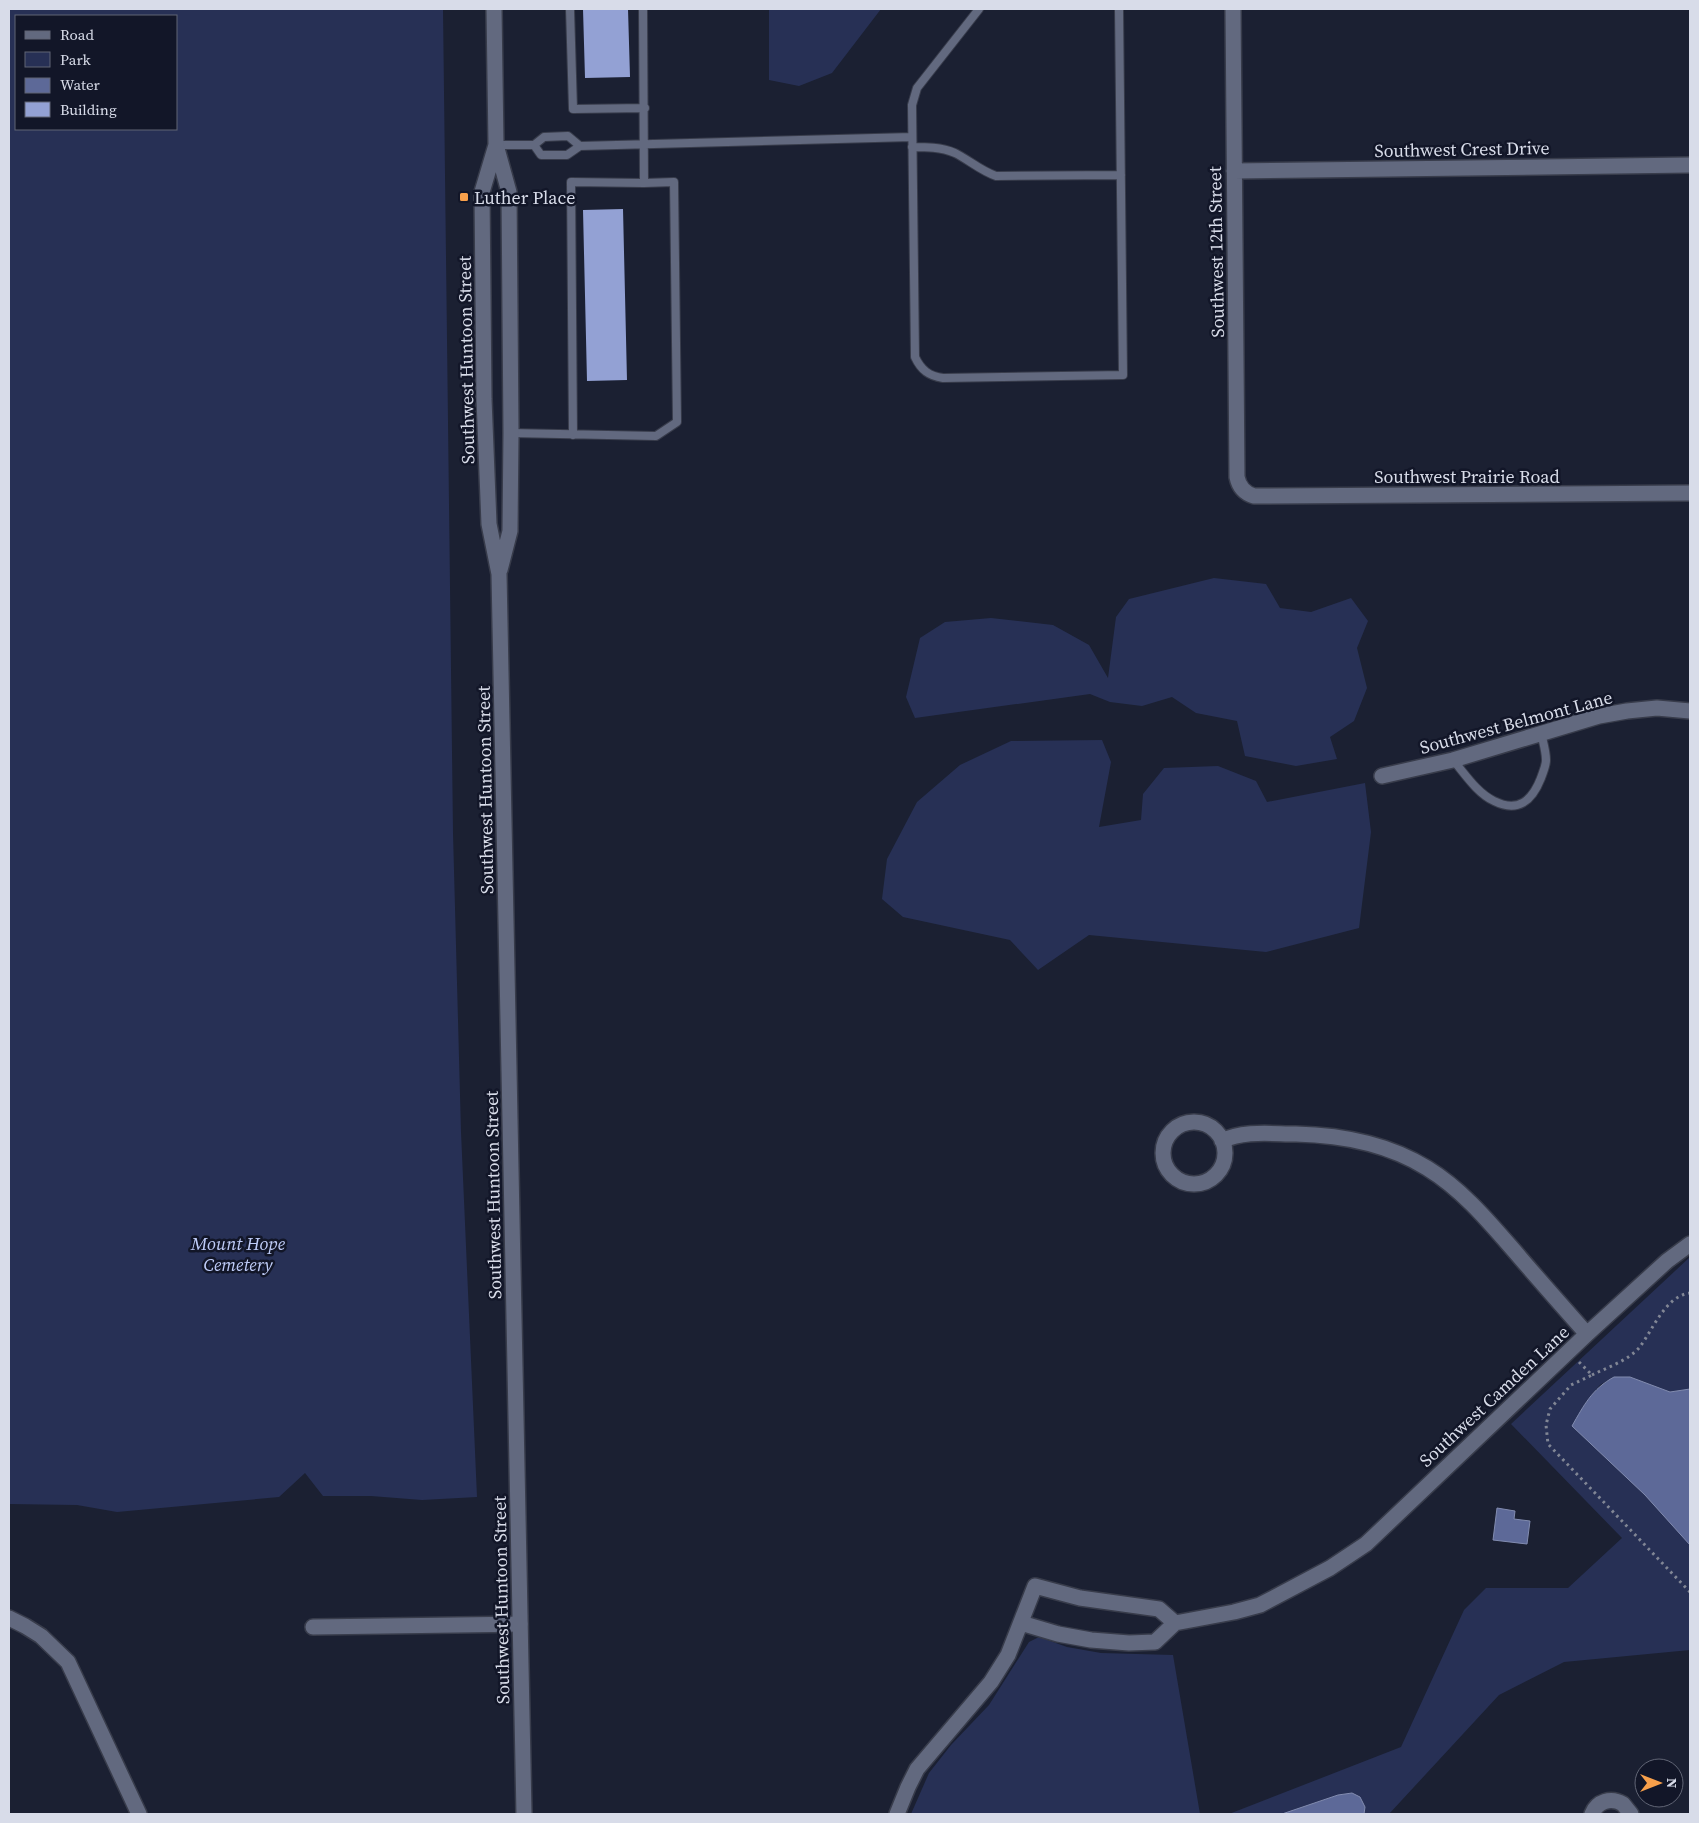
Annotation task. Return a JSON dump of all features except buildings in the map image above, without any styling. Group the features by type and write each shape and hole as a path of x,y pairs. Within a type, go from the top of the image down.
{"street":[{"name":"Southwest Huntoon Street","path":"494,9 496,146 509,192 510,531 499,574"},
{"name":"Southwest 12th Street","path":"1233,9 1237,478 1245,492"},
{"name":"Southwest Huntoon Street","path":"496,146 482,192 484,399 489,524 499,574 524,1814"},
{"name":"Southwest Crest Drive","path":"1234,171 1690,165"},
{"name":"Southwest Prairie Road","path":"1245,492 1254,496 1690,493"},
{"name":"Southwest Belmont Lane","path":"1382,776 1453,760 1600,716 1657,708 1690,711"},
{"path":"1189,1123 1201,1124 1212,1129 1222,1141 1225,1150 1224,1162 1218,1173 1209,1180 1198,1184 1187,1183 1176,1178 1168,1170 1164,1159 1164,1147 1169,1136 1178,1128 1189,1123"},
{"name":"Southwest Camden Lane","path":"1176,1623 1260,1605 1330,1568 1366,1544 1587,1334 1484,1216 1457,1190 1427,1168 1397,1153 1372,1144 1345,1138 1314,1135 1253,1134 1231,1136 1222,1141"},
{"path":"1587,1334 1667,1261 1690,1244"},
{"path":"897,1814 918,1769 991,1682 1008,1655 1035,1586 1080,1598 1159,1609 1176,1623 1155,1642 1130,1643 1091,1640 1058,1634 1021,1623"},
{"path":"9,1618 41,1636 68,1662 139,1814"},
{"path":"312,1627 520,1624"},
{"path":"1592,1814 1600,1804 1609,1800 1624,1804 1631,1814"}],"lane":[{"path":"570,9 573,109 645,108"},
{"path":"643,9 644,183"},
{"path":"979,9 918,88 912,105 915,357 925,372 938,377 1123,375 1119,9"},
{"path":"496,146 534,145 544,137 568,136 580,146"},
{"path":"534,145 541,155 567,155 580,146 912,137"},
{"path":"912,147 932,148 950,152 996,176 1121,175"},
{"path":"511,433 656,436 677,422 674,182 571,182 573,434"},
{"path":"1453,760 1476,788 1492,801 1512,806 1524,803 1532,796 1538,785 1546,761 1541,733"}],"path":[{"path":"1690,1293 1683,1294 1666,1308 1638,1348 1625,1359 1571,1385 1550,1409 1546,1425 1548,1444 1690,1592"},
{"path":"1576,1359 1592,1375"}],"green space":[{"name":"Mount Hope Cemetery","path":"9,9 443,9 453,833 461,1132 477,1497 422,1500 371,1496 323,1496 305,1473 279,1497 117,1512 77,1505 9,1504"},
{"path":"769,9 881,9 832,73 799,86 769,80"},
{"path":"1214,578 1266,584 1280,608 1311,612 1351,598 1368,621 1357,648 1367,688 1354,721 1330,737 1337,759 1296,766 1245,756 1237,721 1196,713 1172,697 1142,706 1110,702 1090,694 915,718 906,697 920,638 945,622 991,618 1053,625 1089,645 1108,678 1116,617 1129,599"},
{"path":"1102,740 1111,762 1099,827 1141,820 1143,794 1164,768 1218,766 1256,781 1267,802 1365,783 1371,832 1359,928 1266,952 1089,935 1038,970 1010,940 903,917 882,899 887,859 917,802 960,765 1011,741"},
{"path":"1690,1257 1690,1389 1670,1392 1630,1377 1614,1377 1600,1385 1585,1403 1646,1495 1690,1545 1690,1650 1564,1662 1499,1695 1389,1814 1364,1814 1365,1807 1352,1793 1338,1795 1282,1814 1229,1814 1401,1747 1464,1610 1486,1588 1568,1588 1622,1538 1511,1424"},
{"path":"1039,1637 1067,1647 1101,1653 1173,1655 1200,1814 911,1814 929,1773 951,1745 989,1705 1029,1642"}],"water":[{"path":"1614,1377 1630,1377 1670,1392 1690,1389 1690,1545 1645,1495 1572,1426 1594,1392"},
{"path":"1497,1508 1515,1511 1514,1519 1530,1521 1527,1544 1493,1540"},
{"path":"1352,1793 1360,1797 1365,1807 1364,1814 1282,1814 1338,1795"}],"place":[{"name":"Luther Place","path":"464,197"}]}
